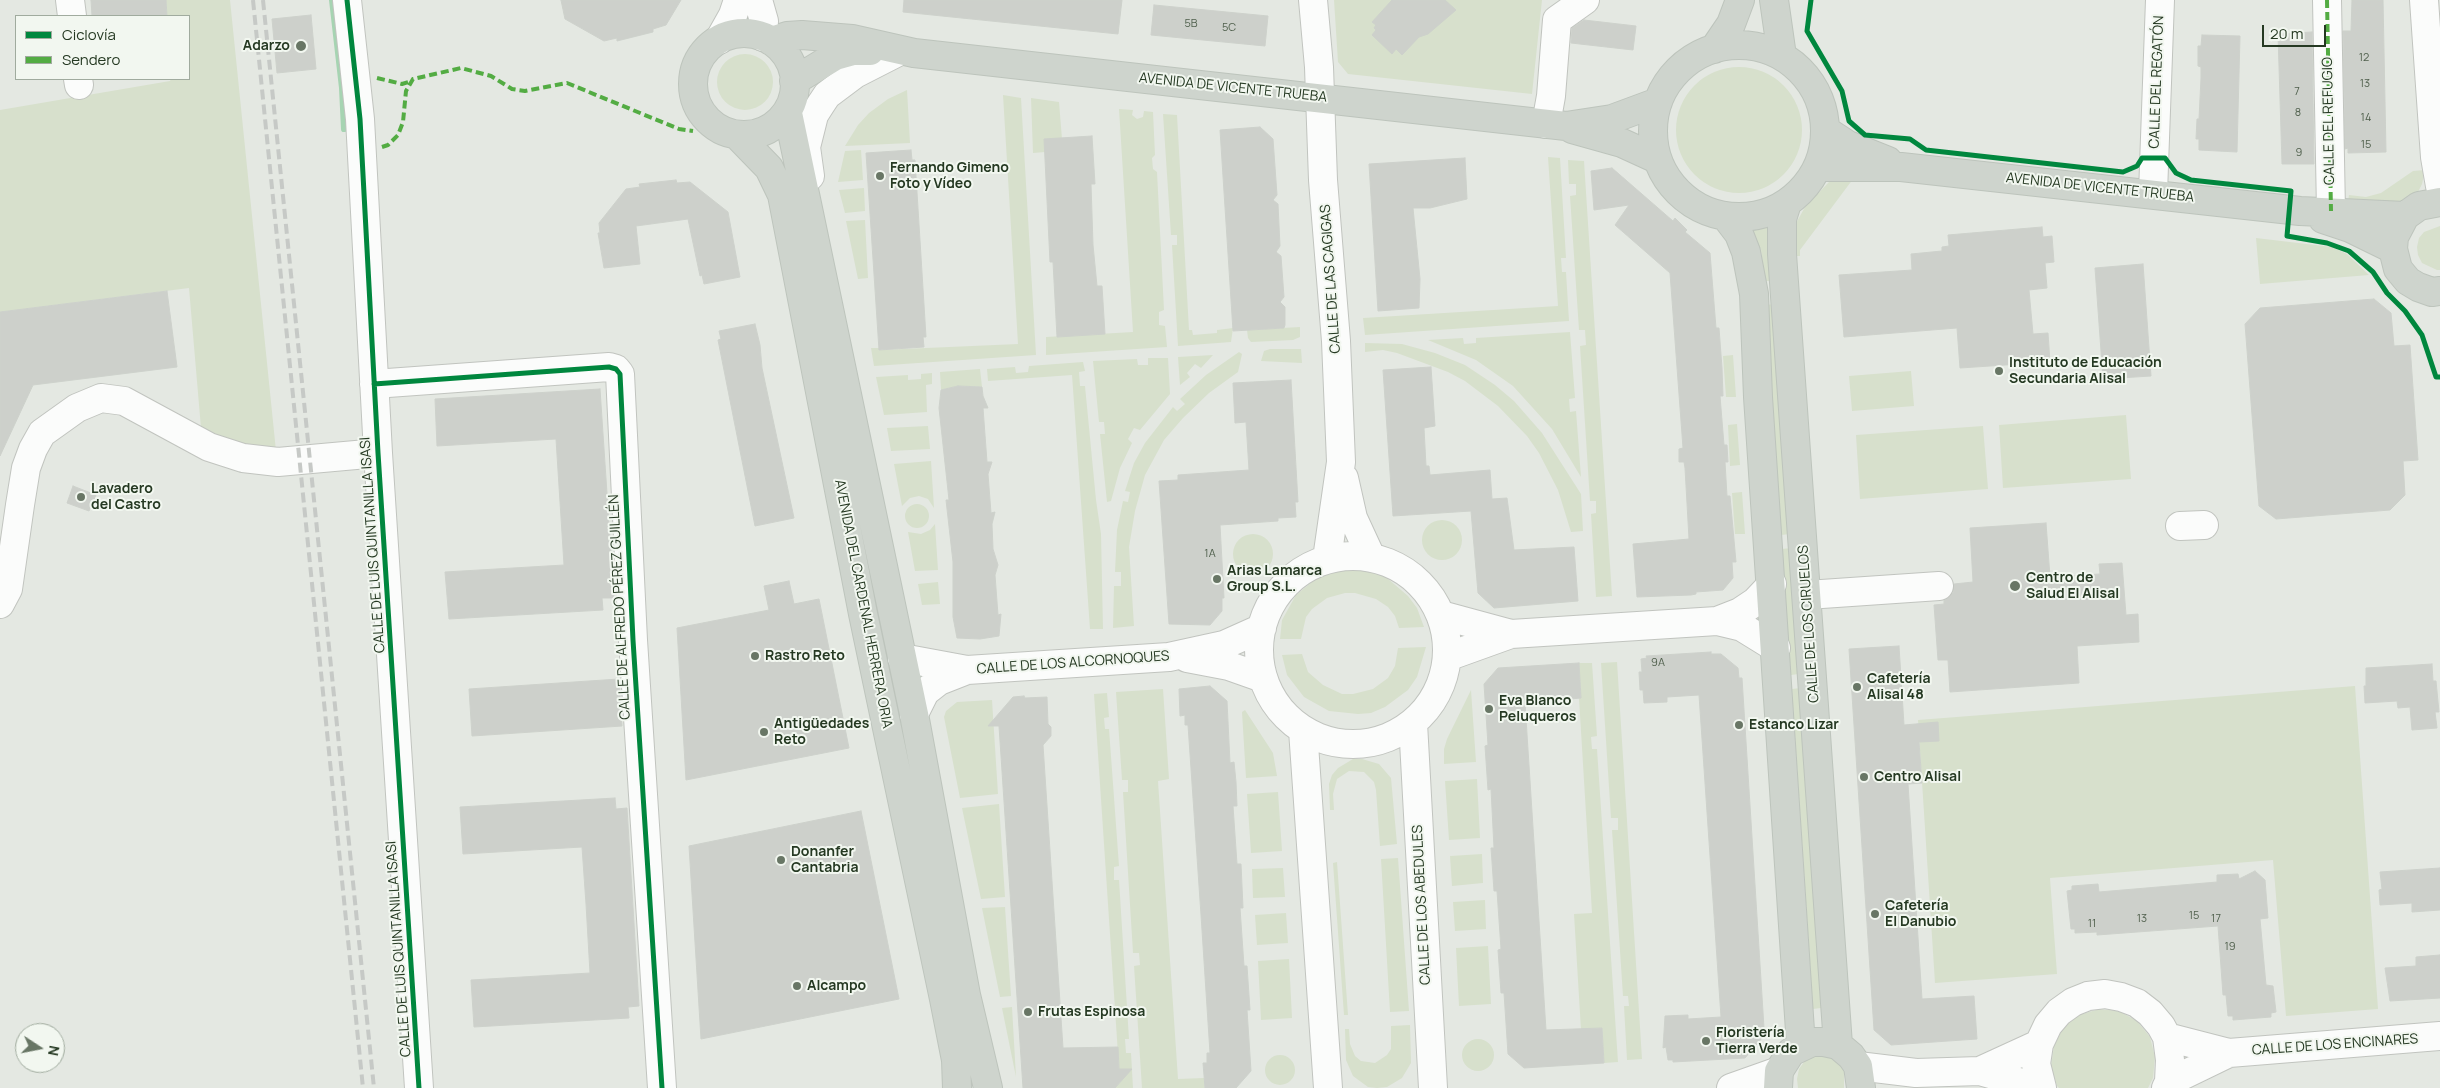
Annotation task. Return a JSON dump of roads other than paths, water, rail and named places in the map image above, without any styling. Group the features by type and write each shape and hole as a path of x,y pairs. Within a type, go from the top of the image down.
{"main road":[{"path":"1714,49 1731,24 1740,0"},
{"path":"1774,0 1782,56"},
{"path":"738,34 767,39 790,63 794,81 794,92 788,113 778,123 765,131 751,135 737,135 718,128 706,118 697,104 693,89 697,64 710,46 719,40 738,34"},
{"name":"AVENIDA DE VICENTE TRUEBA","path":"767,39 787,36 852,39 900,51"},
{"path":"1749,45 1772,51 1782,56 1805,74 1814,87 1822,108 1826,130 1823,152 1818,167 1805,187 1787,203 1758,216 1726,217 1711,213 1684,197 1664,173 1658,159 1653,130 1658,102 1663,90 1679,69 1690,60 1714,49 1725,46 1749,45"},
{"name":"AVENIDA DE VICENTE TRUEBA","path":"794,81 834,56 852,51 900,51 1556,125 1622,143 1658,159"},
{"name":"AVENIDA DE VICENTE TRUEBA","path":"1556,125 1612,119 1658,102"},
{"name":"AVENIDA DEL CARDENAL HERRERA ORIA","path":"788,113 914,714 966,995 988,1088"},
{"name":"AVENIDA DE VICENTE TRUEBA","path":"1826,130 1848,145 1901,167"},
{"name":"AVENIDA DEL CARDENAL HERRERA ORIA","path":"737,135 769,168 782,195 863,614 956,1060 957,1088"},
{"name":"AVENIDA DE VICENTE TRUEBA","path":"1818,167 1901,167 2153,193 2300,211 2405,216"},
{"path":"2440,202 2419,206 2405,216 2399,224 2394,238 2393,249 2398,269 2408,281 2432,292 2440,291"},
{"name":"CALLE DE LOS CIRUELOS","path":"1787,203 1782,219 1782,254 1838,1045"},
{"name":"AVENIDA DE VICENTE TRUEBA","path":"2300,211 2350,228 2393,249"},
{"path":"1726,217 1739,234 1751,270 1801,1046"},
{"path":"1779,1080 1791,1052 1812,1042 1824,1042 1838,1045 1851,1056 1862,1081"}],"street":[{"path":"70,0 72,15"},
{"name":"CALLE DE LUIS QUINTANILLA ISASI","path":"347,0 360,119 378,453 419,1088"},
{"path":"719,40 738,0"},
{"path":"758,0 767,39"},
{"name":"CALLE DE LAS CAGIGAS","path":"1313,0 1320,97 1323,180 1336,341 1340,462 1328,559"},
{"path":"1556,125 1557,20 1585,0"},
{"name":"CALLE DEL REGATÓN","path":"2153,193 2160,0"},
{"name":"CALLE DEL REFUGIO","path":"2327,0 2331,211"},
{"path":"2424,0 2435,156 2440,186"},
{"name":"AVENIDA DEL CARDENAL HERRERA ORIA","path":"815,238 806,147 814,115 827,95 855,74 900,51"},
{"name":"CALLE DE ALFREDO PÉREZ GUILLÉN","path":"374,384 609,367 616,369 620,374 633,640 662,1088"},
{"path":"0,604 8,589 20,504 32,449 42,433 77,408 101,398 124,401 209,446 243,458 278,462 378,453"},
{"name":"CALLE DE LAS CAGIGAS","path":"1340,462 1354,518 1370,557"},
{"path":"1347,555 1370,557 1393,564 1413,577 1429,594 1440,615 1447,637 1447,657 1444,676 1426,709 1413,723 1396,734 1378,741 1359,744 1340,743 1321,738 1303,730 1279,708 1263,678 1259,648 1262,628 1272,604 1292,578 1309,566 1347,555"},
{"path":"1717,621 1740,612 1755,602 1772,584"},
{"path":"1807,595 1939,586"},
{"path":"1440,615 1511,634"},
{"path":"1447,657 1511,634 1717,621 1742,627 1776,648"},
{"name":"CALLE DE LOS ALCORNOQUES","path":"902,658 968,670 1179,656 1224,645 1262,628"},
{"name":"CALLE DE LOS ALCORNOQUES","path":"1179,656 1228,666 1263,678"},
{"name":"CALLE DE LOS ALCORNOQUES","path":"914,714 925,692 939,681 968,670"},
{"name":"CALLE DE LOS ABEDULES","path":"1413,723 1433,1088"},
{"path":"1303,730 1328,1088"},
{"path":"1862,1081 1916,1073 1980,1071 2040,1088 2036,1064 2039,1044 2048,1025 2059,1012 2072,1002 2088,996 2105,994 2137,1003 2150,1013 2161,1026 2167,1037 2170,1060 2168,1085"},
{"name":"CALLE DE LOS ENCINARES","path":"2167,1037 2229,1053 2440,1036"},
{"path":"1980,1071 2039,1044"},
{"name":"CALLE DE LOS ENCINARES","path":"2168,1085 2229,1053"},
{"path":"1731,1088 1779,1080"}],"waterway":[{"path":"332,0 342,88 344,129"}],"railway":[{"path":"253,0 363,1088"},
{"path":"263,0 374,1088"}],"place":[{"name":"Adarzo","path":"301,46"},
{"name":"Fernando Gimeno Foto y Vídeo","path":"880,176"},
{"name":"Instituto de Educación Secundaria Alisal","path":"1999,371"},
{"name":"Lavadero del Castro","path":"81,497"},
{"name":"Arias Lamarca Group S.L.","path":"1217,579"},
{"name":"Centro de Salud El Alisal","path":"2015,586"},
{"name":"Rastro Reto","path":"755,656"},
{"name":"Cafetería Alisal 48","path":"1857,687"},
{"name":"Eva Blanco Peluqueros","path":"1489,709"},
{"name":"Estanco Lizar","path":"1739,725"},
{"name":"Antigüedades Reto","path":"764,732"},
{"name":"Centro Alisal","path":"1864,777"},
{"name":"Donanfer Cantabria","path":"781,860"},
{"name":"Cafetería El Danubio","path":"1875,914"},
{"name":"Alcampo","path":"797,986"},
{"name":"Frutas Espinosa","path":"1028,1012"},
{"name":"Floristería Tierra Verde","path":"1706,1041"}]}
